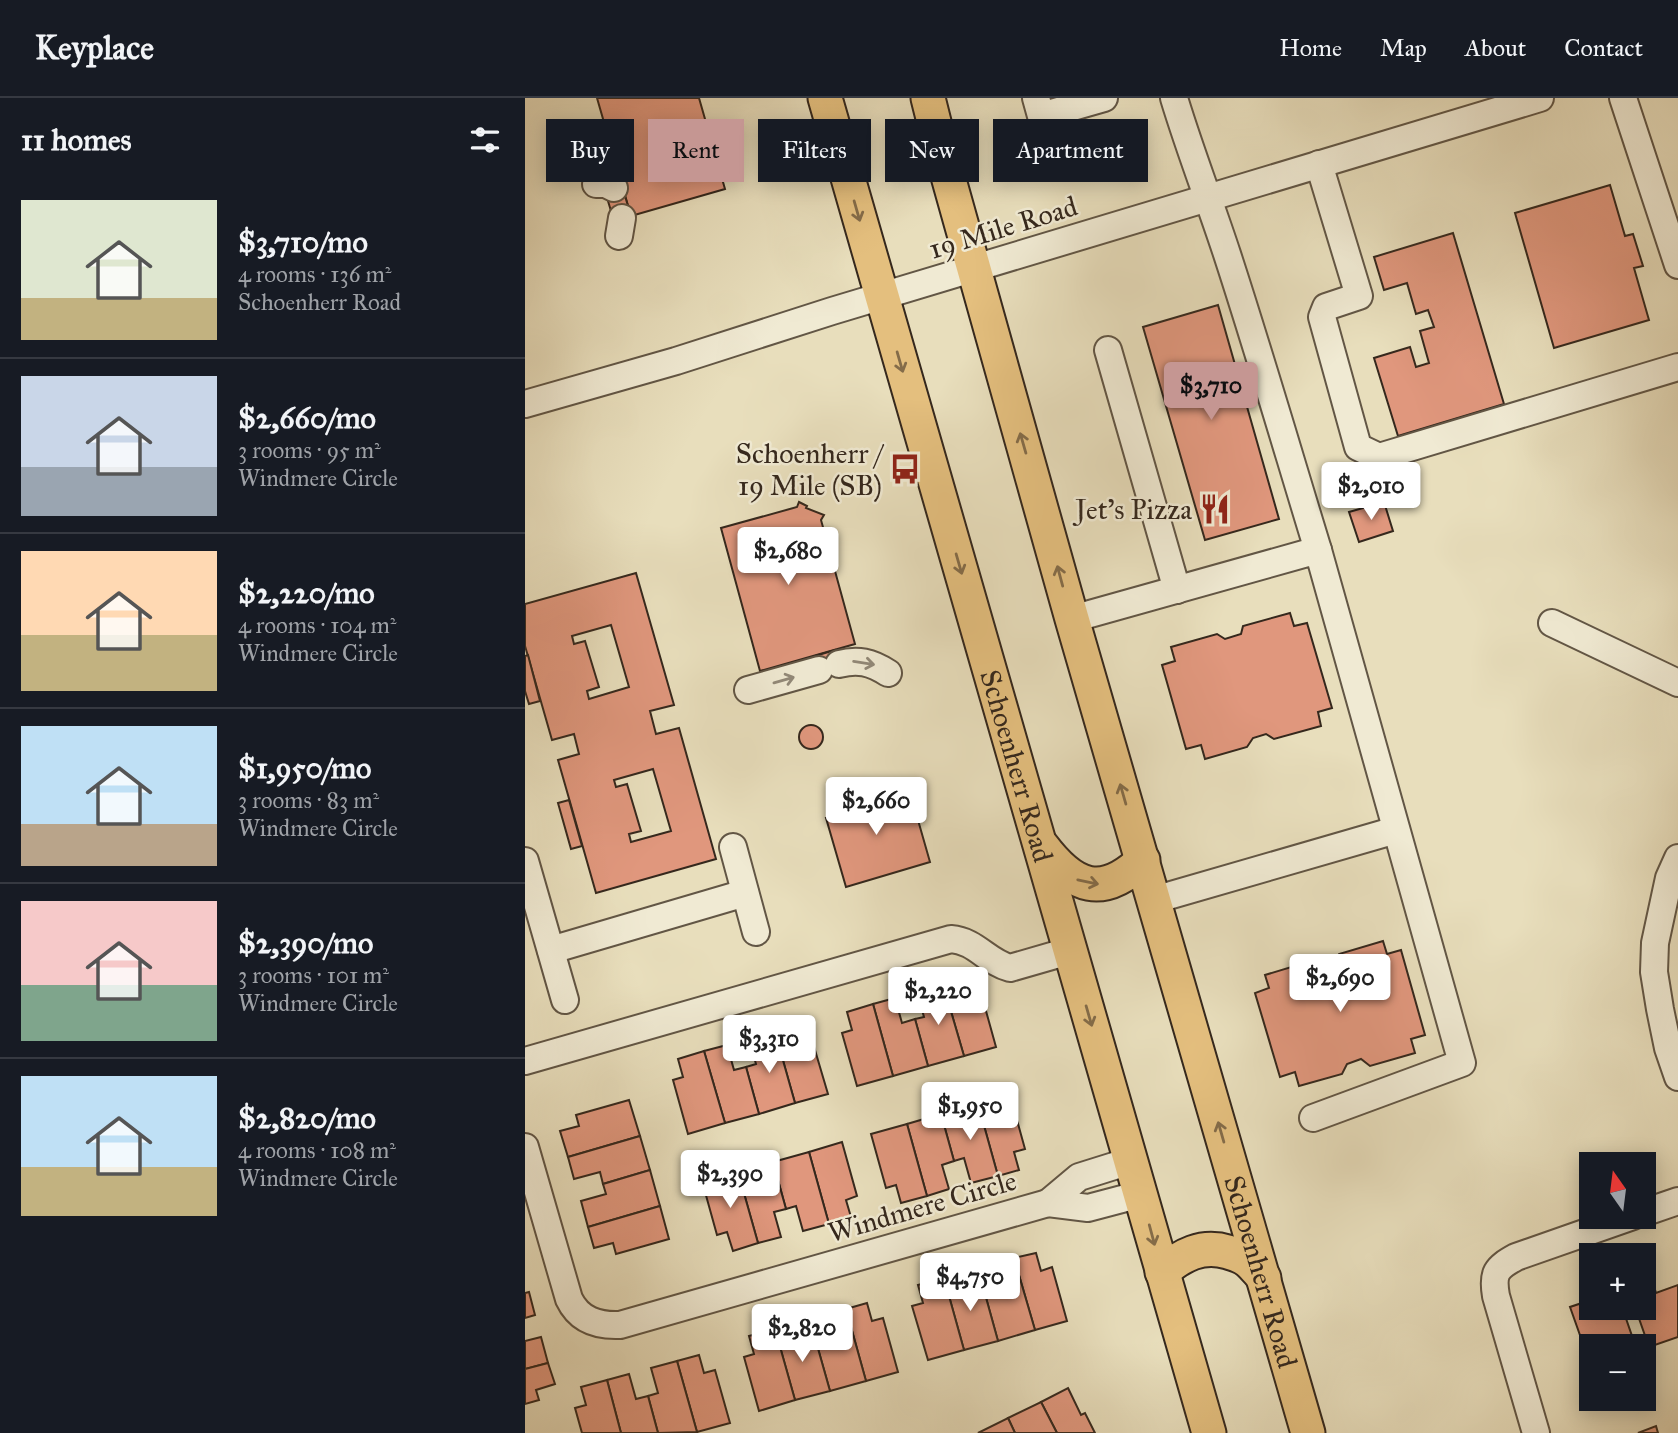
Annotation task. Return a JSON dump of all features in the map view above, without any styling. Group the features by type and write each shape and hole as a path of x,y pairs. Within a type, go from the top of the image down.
{"main road":[{"name":"Schoenherr Road","path":"825,98 1209,1433"},
{"name":"Schoenherr Road","path":"928,98 1072,620 1308,1433"},
{"path":"1040,844 1066,874 1089,884 1104,884 1119,879 1143,860"},
{"path":"1162,1272 1185,1255 1211,1249 1248,1261 1263,1278"}],"street":[{"path":"1036,98 1041,116 1104,98"},
{"path":"1174,98 1228,257 1318,550 1462,1063 1313,1118"},
{"name":"19 Mile Road","path":"525,404 676,361 881,296 1540,98"},
{"path":"1623,98 1678,265"},
{"path":"1319,164 1359,296 1326,307 1322,317 1358,447 1379,457 1678,367"},
{"path":"1108,349 1177,590"},
{"path":"1072,620 1318,550"},
{"path":"1552,623 1678,683"},
{"path":"748,690 860,661 874,664 888,673"},
{"path":"1154,900 1396,830"},
{"path":"733,847 756,932"},
{"path":"1678,858 1668,878 1655,943 1654,972 1668,1048 1678,1077"},
{"path":"525,861 565,1000"},
{"path":"551,950 745,892"},
{"path":"525,1061 951,939 962,940 975,946 1000,965 1010,968 1069,951"},
{"name":"Windmere Circle","path":"525,1147 569,1300 580,1315 590,1321 607,1325 619,1325 1048,1203 1088,1208 1141,1194"},
{"name":"Windmere Circle","path":"1048,1203 1079,1177 1131,1161"},
{"path":"1656,1208 1678,1200"},
{"path":"1536,1433 1496,1296 1495,1273 1503,1264 1516,1257 1596,1229"}],"building":[{"path":"597,98 699,98 705,119 648,119 648,182 723,182 725,189 631,216 621,182 634,182 634,119 603,119"},
{"path":"1610,185 1625,236 1633,234 1643,266 1634,268 1649,320 1554,348 1515,213"},
{"path":"622,186 631,216 614,221 605,191"},
{"path":"1453,233 1504,404 1398,436 1374,358 1410,347 1416,367 1429,363 1420,331 1434,327 1428,310 1416,314 1407,283 1384,290 1374,257"},
{"path":"1218,305 1279,519 1205,540 1143,327"},
{"path":"799,502 824,515 821,520 855,644 760,671 721,528 797,507"},
{"path":"1384,502 1393,531 1359,542 1349,512"},
{"path":"636,573 674,705 650,711 656,734 679,728 716,859 596,893 558,760 579,754 574,734 552,740 525,646 525,604","holes":["611,625 629,687 589,699 587,691 599,687 585,641 574,644 572,636","653,769 671,831 631,842 629,834 641,831 627,784 616,787 614,780"]},
{"path":"1290,613 1294,626 1307,623 1332,708 1318,712 1321,726 1274,739 1266,734 1253,738 1247,747 1205,759 1201,745 1186,749 1162,665 1175,661 1171,647 1217,634 1225,639 1241,634 1243,626"},
{"path":"835,650 841,672 821,677 815,656"},
{"path":"528,655 540,701 529,704 525,691 525,656"},
{"path":"811,725 820,728 823,737 820,746 811,749 802,746 799,737 802,728"},
{"path":"901,781 904,790 890,795 887,785"},
{"path":"904,790 907,801 912,799 930,862 846,887 826,818 831,817 828,807 871,794 871,797 889,792 890,795"},
{"path":"569,800 582,846 571,849 558,803"},
{"path":"1383,941 1387,954 1401,950 1425,1035 1411,1039 1415,1053 1370,1066 1361,1059 1347,1064 1342,1074 1299,1086 1295,1072 1280,1077 1255,993 1269,988 1265,975 1311,961 1320,969 1333,965 1339,954"},
{"path":"965,978 970,996 981,993 996,1047 964,1056 943,984"},
{"path":"943,984 964,1056 928,1066 915,1019 924,1017 917,992"},
{"path":"895,998 902,1023 915,1019 928,1066 893,1076 873,1004"},
{"path":"873,1004 893,1076 857,1086 842,1033 852,1030 847,1012"},
{"path":"796,1026 801,1043 812,1040 828,1094 795,1103 775,1032"},
{"path":"775,1032 795,1103 759,1114 746,1067 756,1064 749,1039"},
{"path":"727,1045 734,1070 746,1067 759,1114 725,1123 704,1051"},
{"path":"704,1051 725,1123 688,1134 673,1080 683,1077 678,1059"},
{"path":"1010,1095 1025,1149 1014,1152 1019,1170 998,1176 978,1104"},
{"path":"629,1100 640,1136 568,1157 560,1131 579,1126 576,1115"},
{"path":"978,1104 998,1176 971,1183 964,1158 954,1161 941,1114"},
{"path":"941,1114 954,1161 942,1165 949,1189 927,1196 907,1124"},
{"path":"907,1124 927,1196 901,1203 896,1185 886,1188 871,1134"},
{"path":"640,1136 650,1170 603,1184 600,1172 574,1179 568,1157"},
{"path":"842,1142 857,1196 846,1200 851,1217 829,1224 809,1152"},
{"path":"809,1152 829,1224 803,1231 796,1206 786,1209 773,1162"},
{"path":"773,1162 786,1209 774,1212 781,1237 758,1243 738,1172"},
{"path":"650,1170 660,1206 588,1227 581,1201 606,1194 603,1184"},
{"path":"738,1172 758,1243 733,1251 727,1232 717,1235 702,1181"},
{"path":"660,1206 669,1239 616,1254 613,1243 594,1248 588,1227"},
{"path":"1036,1253 1041,1271 1052,1267 1067,1321 1035,1330 1014,1258"},
{"path":"1014,1258 1035,1330 998,1341 985,1294 995,1291 988,1266"},
{"path":"966,1272 973,1297 985,1294 998,1341 964,1350 944,1278"},
{"path":"944,1278 964,1350 928,1360 912,1306 923,1303 918,1285"},
{"path":"1678,1285 1678,1337 1656,1345 1656,1334 1644,1334 1640,1320 1656,1320 1656,1293"},
{"path":"529,1292 535,1315 525,1318 525,1293"},
{"path":"867,1303 872,1321 883,1318 898,1372 866,1381 846,1309"},
{"path":"1579,1304 1579,1320 1626,1320 1631,1334 1580,1334 1570,1307"},
{"path":"846,1309 866,1381 830,1391 817,1345 827,1342 820,1317"},
{"path":"798,1323 804,1348 817,1345 830,1391 795,1400 775,1329"},
{"path":"775,1329 795,1400 759,1411 744,1357 754,1354 749,1336"},
{"path":"541,1337 548,1363 525,1369 525,1341"},
{"path":"699,1355 704,1373 715,1370 730,1423 697,1432 677,1361"},
{"path":"677,1361 697,1432 658,1433 648,1396 658,1393 651,1368"},
{"path":"548,1363 555,1384 536,1390 539,1400 525,1404 525,1369"},
{"path":"629,1374 636,1399 648,1396 658,1433 621,1433 607,1380"},
{"path":"607,1380 621,1433 582,1433 575,1408 586,1405 581,1387"},
{"path":"1068,1388 1081,1415 1085,1413 1095,1433 1057,1433 1041,1402"},
{"path":"1041,1402 1057,1433 1015,1433 1008,1418"},
{"path":"1008,1418 1015,1433 978,1433"},
{"path":"1656,1426 1658,1433 1638,1433"}],"place":[{"name":"Schoenherr / 19 Mile (SB)","path":"905,469"},
{"name":"Jet's Pizza","path":"1215,509"}]}
